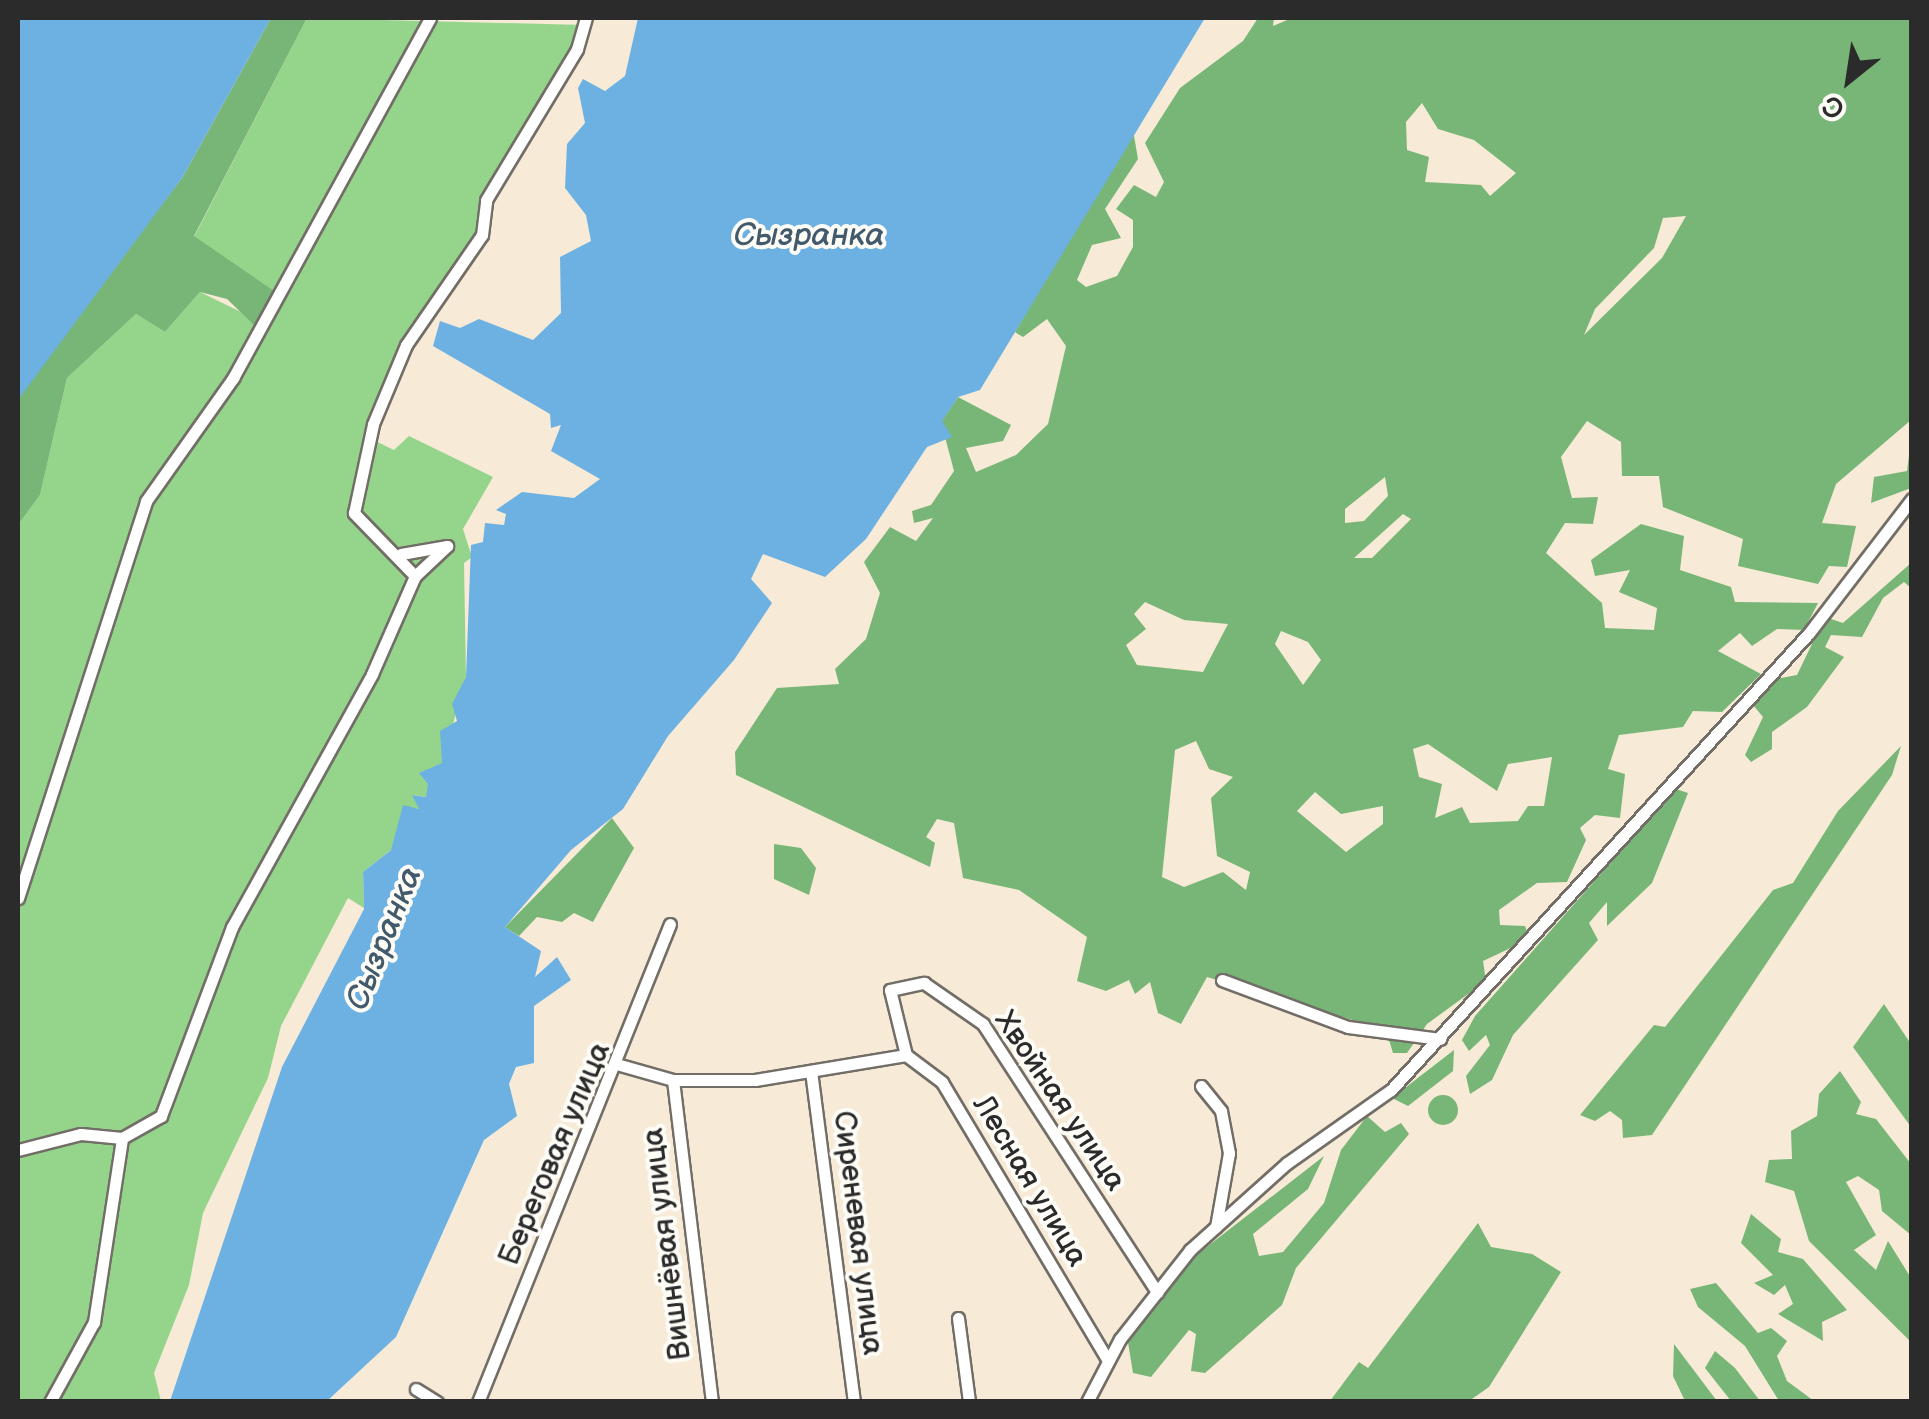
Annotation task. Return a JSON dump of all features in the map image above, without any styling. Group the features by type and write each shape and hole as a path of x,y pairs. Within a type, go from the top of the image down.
{"street":[{"path":"18,898 146,501 233,378 430,18"},
{"path":"415,576 402,554 352,504 372,424 406,345 482,235 486,200 577,50 586,18"},
{"path":"1087,1402 1107,1359 1157,1292 1216,1226 1391,1090 1440,1039 1809,633 1912,499"},
{"path":"18,1150 81,1134 122,1138 162,1116 232,927 372,674 415,576 446,546 402,554"},
{"name":"Береговая улица","path":"478,1402 620,1064 670,924"},
{"path":"1222,980 1348,1027 1440,1039"},
{"name":"Хвойная улица","path":"906,1054 890,990 924,983 983,1024 1157,1292"},
{"path":"620,1064 673,1080 810,1070 906,1054"},
{"name":"Лесная улица","path":"906,1054 942,1082 1107,1359"},
{"name":"Сиреневая улица","path":"810,1070 854,1402"},
{"name":"Вишнёвая улица","path":"673,1080 712,1402"},
{"path":"1200,1086 1220,1111 1228,1153 1216,1226"},
{"path":"50,1402 94,1322 122,1138"},
{"path":"958,1318 969,1402"},
{"path":"416,1389 437,1402"}],"green space":[{"path":"271,18 307,18 194,236 274,291 254,325 227,299 200,292 165,332 136,314 67,378 40,495 18,525 18,400 28,378 182,178"},
{"path":"307,18 584,25 486,200 482,235 406,345 369,438 394,450 409,436 493,477 463,529 472,557 464,563 466,677 442,764 426,797 414,795 420,809 403,807 392,849 363,872 364,908 348,898 281,1026 268,1078 203,1213 189,1285 154,1373 161,1401 18,1401 18,525 40,495 67,378 136,314 165,332 200,292 247,315 273,292 194,237"},
{"path":"1258,18 1274,18 1273,26 1292,18 1911,18 1911,420 1836,484 1822,523 1856,526 1847,567 1829,566 1818,584 1738,566 1743,539 1663,507 1659,476 1622,476 1621,442 1587,421 1561,457 1572,498 1598,497 1593,524 1565,523 1546,553 1602,603 1605,628 1654,630 1657,608 1619,592 1630,570 1595,576 1591,560 1641,524 1684,536 1680,570 1731,587 1735,602 1818,603 1804,630 1777,629 1752,646 1740,633 1718,651 1761,674 1722,712 1693,711 1683,727 1619,735 1608,769 1625,774 1620,818 1595,815 1580,828 1586,840 1567,882 1537,883 1499,910 1500,925 1525,926 1530,939 1483,961 1486,981 1427,1024 1407,1053 1393,1053 1386,1030 1207,977 1181,1024 1158,1013 1150,982 1135,994 1129,980 1106,991 1077,981 1087,937 1019,890 963,878 954,823 937,819 926,837 935,843 930,867 736,775 735,752 777,688 839,684 835,669 866,639 880,593 864,562 890,527 916,541 933,518 914,523 912,511 931,505 954,471 941,422 958,397 1011,425 1003,441 966,448 976,472 1016,455 1048,424 1066,346 1047,319 1023,337 1015,332 1133,130 1138,159 1105,209 1121,238 1092,245 1077,280 1086,287 1117,276 1133,247 1133,220 1116,209 1134,185 1156,197 1164,182 1145,143 1180,88 1243,41","holes":["1422,103 1438,129 1474,140 1516,173 1490,196 1481,185 1425,182 1429,157 1407,150 1406,122","1686,216 1662,258 1584,335 1595,309 1654,248 1663,218","1385,477 1388,496 1364,521 1345,523 1345,509","1403,514 1411,519 1372,558 1354,558","1145,602 1184,620 1228,624 1203,672 1137,665 1126,645 1146,629 1134,614","1281,631 1308,642 1321,660 1303,685 1275,644","1196,741 1209,769 1233,777 1211,798 1217,856 1250,872 1246,890 1223,872 1184,887 1162,877 1175,750","1428,744 1497,791 1508,764 1552,757 1544,806 1528,806 1518,821 1470,823 1462,807 1435,818 1442,784 1419,777 1413,749","1315,792 1341,814 1383,806 1383,824 1346,852 1297,811"]},
{"path":"1911,440 1911,488 1871,503 1874,477 1907,471"},
{"path":"1911,563 1911,588 1904,582 1883,598 1862,637 1831,635 1825,647 1844,657 1807,707 1772,732 1772,749 1751,762 1745,755 1763,717 1753,705 1775,669 1781,678 1797,675 1825,617 1843,623"},
{"path":"1901,746 1892,775 1652,1135 1623,1138 1622,1120 1610,1111 1595,1121 1580,1115 1654,1025 1665,1027 1773,890 1793,883 1838,811"},
{"path":"1676,789 1688,793 1652,883 1607,926 1607,902 1589,923 1598,940 1513,1035 1492,1080 1470,1094 1466,1076 1490,1045 1486,1035 1469,1051 1462,1040 1475,1016"},
{"path":"612,818 634,848 593,922 574,913 562,922 537,917 519,936 505,927"},
{"path":"774,844 801,848 816,868 809,895 774,879"},
{"path":"1884,1004 1911,1044 1911,1127 1853,1047"},
{"path":"1454,1050 1453,1071 1408,1106 1392,1098"},
{"path":"1840,1071 1861,1102 1856,1114 1876,1119 1911,1164 1911,1235 1882,1211 1879,1190 1858,1176 1846,1182 1876,1235 1854,1250 1876,1270 1888,1241 1911,1278 1911,1342 1809,1241 1794,1191 1765,1182 1769,1160 1792,1159 1791,1131 1817,1116 1819,1094"},
{"path":"1443,1095 1457,1104 1458,1110 1449,1124 1443,1125 1429,1116 1428,1110 1437,1096"},
{"path":"1367,1116 1385,1132 1401,1123 1409,1134 1296,1268 1282,1305 1205,1373 1191,1371 1196,1334 1189,1330 1151,1377 1133,1373 1127,1336 1199,1253 1324,1156 1308,1189 1253,1234 1259,1256 1283,1252 1324,1203 1341,1150"},
{"path":"1751,1214 1781,1239 1778,1252 1803,1259 1847,1310 1822,1322 1823,1341 1778,1314 1793,1304 1785,1285 1774,1295 1754,1283 1773,1275 1741,1243"},
{"path":"1478,1223 1491,1247 1532,1254 1561,1272 1489,1387 1469,1401 1330,1401 1359,1362 1368,1368"},
{"path":"1716,1283 1758,1333 1771,1328 1787,1341 1777,1356 1787,1381 1814,1401 1779,1401 1745,1346 1698,1307 1690,1289"},
{"path":"1674,1344 1717,1401 1685,1401 1673,1376"},
{"path":"1715,1351 1735,1368 1760,1401 1731,1401 1705,1368"}],"water":[{"path":"18,18 271,18 182,178 18,400"},
{"name":"Сызранка","path":"638,18 1205,18 980,390 958,397 942,421 952,437 927,447 866,539 825,577 763,554 751,579 772,603 734,660 668,736 623,809 571,850 505,927 541,951 535,977 557,957 571,980 534,1006 534,1063 516,1067 509,1084 517,1116 484,1140 396,1337 327,1401 170,1401 282,1067 364,909 363,872 391,850 403,805 419,809 412,795 426,797 428,784 419,773 442,763 440,731 457,721 452,704 466,677 471,545 483,542 485,523 504,525 506,514 496,510 522,492 574,498 600,479 551,451 561,425 551,428 550,414 433,346 440,321 460,328 479,319 533,340 561,313 560,257 591,241 586,215 565,188 567,144 585,123 578,88 583,79 605,91 625,76"}]}
